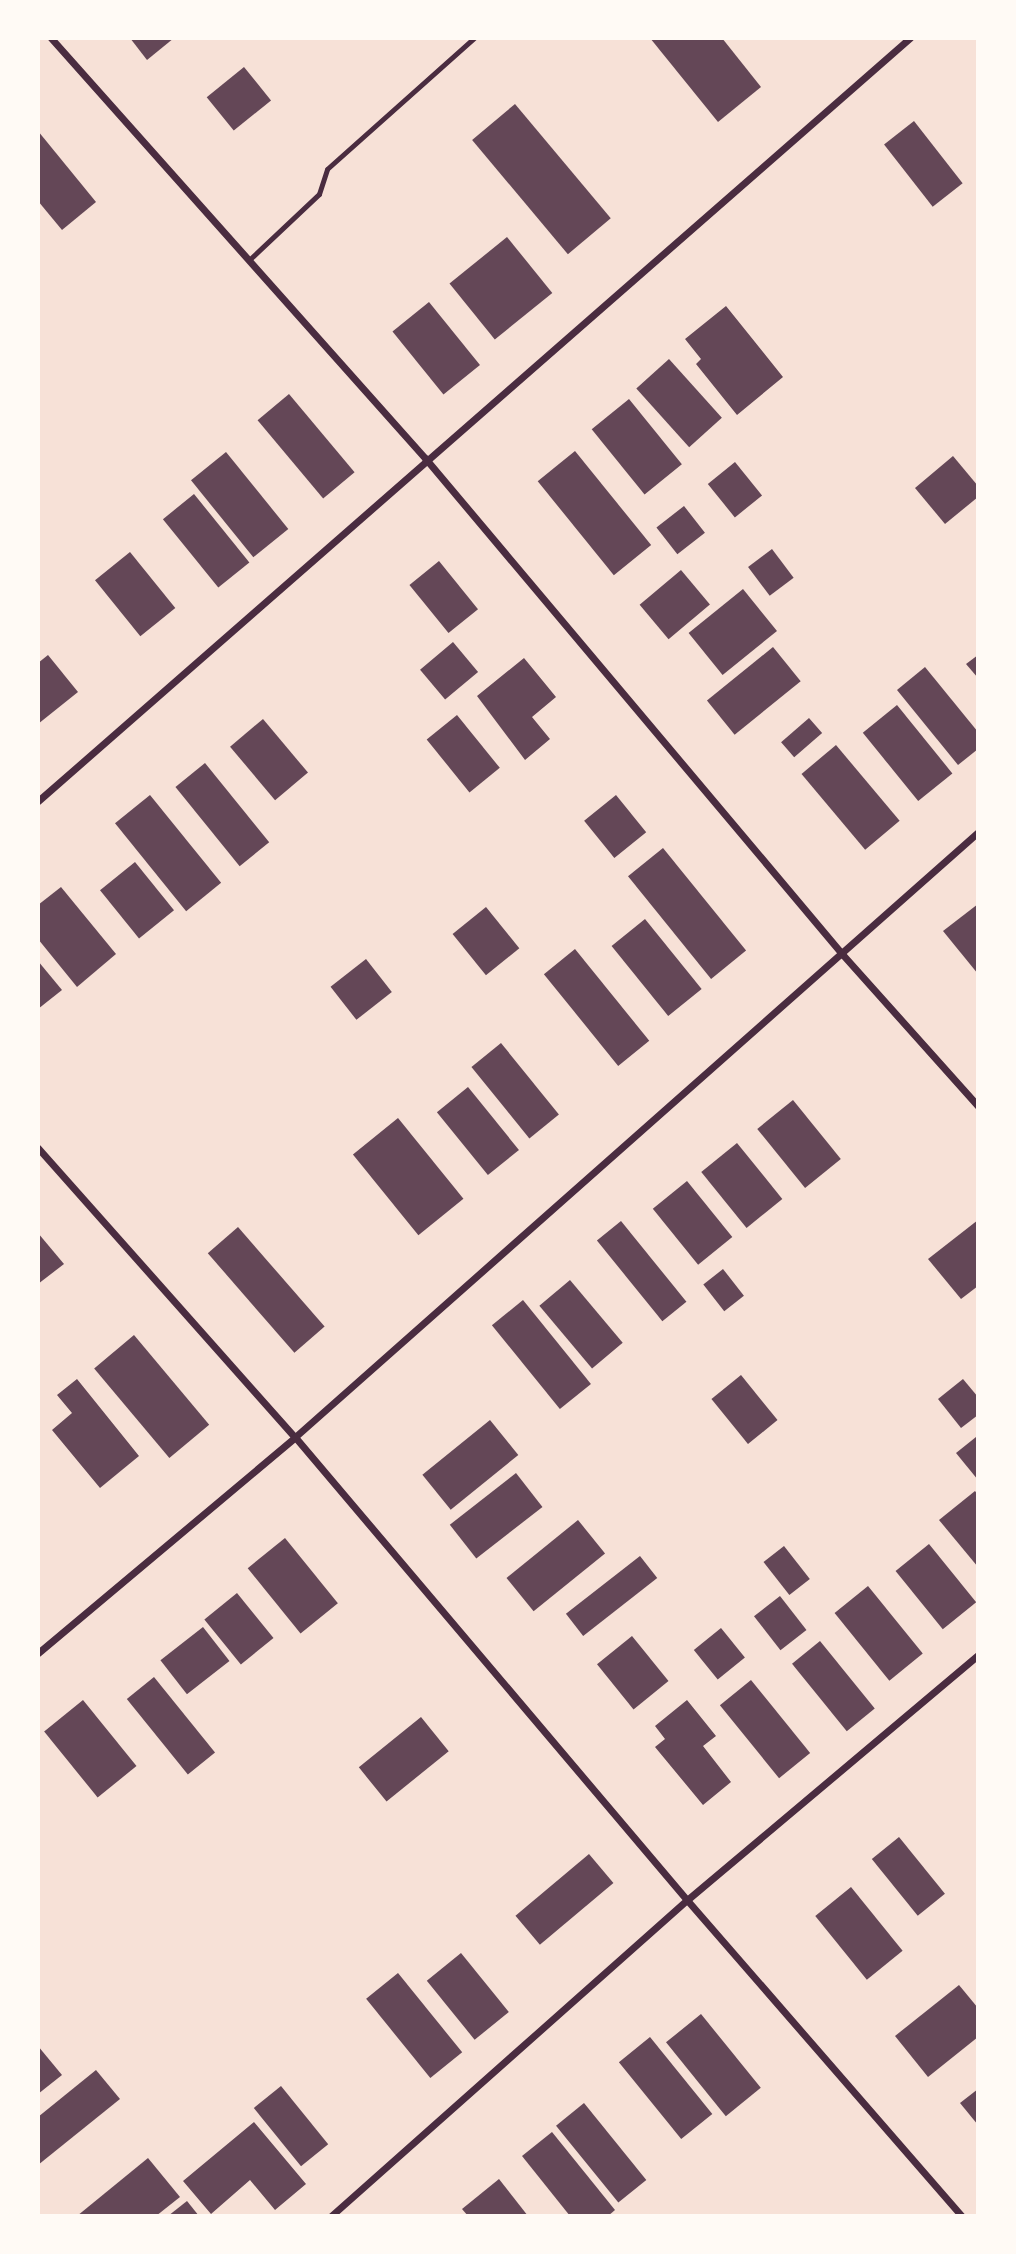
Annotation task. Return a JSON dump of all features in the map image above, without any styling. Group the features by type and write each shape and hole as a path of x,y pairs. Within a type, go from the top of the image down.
{"street":[{"path":"51,38 425,458 843,955 978,1107"},
{"path":"38,801 425,458 910,38"},
{"path":"38,1653 295,1437 843,955 978,832"},
{"path":"38,1148 295,1437 687,1900 962,2216"},
{"path":"331,2216 687,1900 978,1655"}],"lane":[{"path":"249,260 319,194 327,169 474,38"}],"building":[{"path":"130,38 174,38 147,60"},
{"path":"650,38 722,38 761,87 718,122"},
{"path":"244,67 271,100 234,131 207,97"},
{"path":"515,104 611,218 568,254 472,140"},
{"path":"914,121 963,183 933,207 884,144"},
{"path":"38,131 96,202 62,230 38,201"},
{"path":"507,237 552,293 495,340 449,284"},
{"path":"429,302 480,365 443,395 392,332"},
{"path":"726,306 783,377 737,415 696,364 701,359 685,339"},
{"path":"669,359 722,418 689,447 636,388"},
{"path":"289,394 355,472 323,498 258,420"},
{"path":"629,399 682,464 645,494 592,429"},
{"path":"575,451 651,545 614,575 538,481"},
{"path":"226,452 288,529 253,557 191,480"},
{"path":"953,456 978,486 978,497 945,524 915,488"},
{"path":"735,462 762,495 735,517 708,484"},
{"path":"194,494 249,562 218,588 163,519"},
{"path":"684,506 705,533 677,554 656,528"},
{"path":"772,549 794,578 770,596 748,567"},
{"path":"130,552 175,608 140,636 95,580"},
{"path":"439,561 478,609 448,633 409,585"},
{"path":"681,570 710,604 669,639 640,605"},
{"path":"743,589 777,631 723,675 689,633"},
{"path":"453,642 478,672 445,700 420,670"},
{"path":"773,647 801,681 735,735 707,700"},
{"path":"48,655 78,692 38,724 38,663"},
{"path":"978,655 978,678 966,664"},
{"path":"524,658 556,697 532,717 550,739 525,760 477,696"},
{"path":"925,667 978,732 978,749 958,765 897,690"},
{"path":"897,705 952,773 918,801 863,733"},
{"path":"457,715 500,768 469,792 427,740"},
{"path":"809,718 822,733 794,757 781,742"},
{"path":"263,719 308,773 275,800 230,747"},
{"path":"836,745 900,821 865,850 802,774"},
{"path":"205,763 269,842 240,866 175,787"},
{"path":"150,795 221,883 186,911 115,823"},
{"path":"616,795 646,832 614,858 584,821"},
{"path":"663,848 746,951 711,979 628,876"},
{"path":"135,862 174,910 139,939 100,890"},
{"path":"61,887 116,954 77,987 38,939 38,905"},
{"path":"978,904 978,974 943,931"},
{"path":"486,907 519,948 486,975 453,934"},
{"path":"645,919 702,989 668,1016 612,946"},
{"path":"575,949 649,1041 618,1066 544,974"},
{"path":"366,959 392,992 356,1020 331,987"},
{"path":"38,961 62,990 38,1009"},
{"path":"501,1043 559,1114 529,1138 471,1067"},
{"path":"468,1087 519,1150 488,1175 437,1112"},
{"path":"793,1100 841,1159 805,1188 757,1129"},
{"path":"398,1118 463,1199 418,1235 353,1155"},
{"path":"737,1143 782,1199 747,1228 701,1172"},
{"path":"687,1181 732,1237 698,1265 653,1209"},
{"path":"978,1220 978,1286 961,1299 928,1259"},
{"path":"621,1221 686,1302 662,1321 597,1241"},
{"path":"238,1227 325,1327 294,1353 208,1253"},
{"path":"38,1233 64,1264 38,1284"},
{"path":"723,1269 744,1296 724,1311 703,1284"},
{"path":"570,1280 623,1343 592,1369 539,1306"},
{"path":"523,1300 591,1384 560,1409 492,1325"},
{"path":"134,1335 209,1425 169,1458 94,1368"},
{"path":"741,1375 778,1420 748,1444 711,1399"},
{"path":"77,1379 139,1456 100,1488 52,1430 72,1413 57,1395"},
{"path":"963,1379 978,1397 978,1415 961,1428 938,1399"},
{"path":"490,1420 518,1455 451,1510 422,1475"},
{"path":"976,1437 978,1439 978,1480 956,1453"},
{"path":"516,1473 542,1507 476,1559 450,1525"},
{"path":"975,1491 978,1495 978,1567 939,1520"},
{"path":"578,1520 605,1553 534,1611 507,1578"},
{"path":"285,1538 338,1603 301,1633 248,1568"},
{"path":"929,1544 976,1602 943,1629 896,1571"},
{"path":"784,1546 810,1579 789,1595 764,1562"},
{"path":"640,1556 657,1578 583,1636 566,1614"},
{"path":"868,1586 923,1654 889,1681 835,1613"},
{"path":"237,1593 274,1638 241,1665 204,1619"},
{"path":"780,1596 806,1630 780,1650 754,1616"},
{"path":"203,1627 229,1661 187,1694 160,1660"},
{"path":"721,1628 745,1658 718,1680 694,1650"},
{"path":"632,1636 669,1681 634,1709 597,1664"},
{"path":"820,1641 875,1709 847,1731 792,1664"},
{"path":"154,1677 215,1752 188,1774 127,1699"},
{"path":"751,1680 810,1753 779,1778 720,1705"},
{"path":"83,1700 136,1766 98,1798 44,1731"},
{"path":"687,1700 716,1736 703,1746 731,1782 703,1805 655,1747 665,1739 655,1726"},
{"path":"421,1717 449,1751 387,1802 359,1767"},
{"path":"899,1837 945,1894 918,1916 872,1859"},
{"path":"589,1854 613,1883 540,1945 515,1916"},
{"path":"851,1887 903,1951 867,1980 815,1916"},
{"path":"461,1953 509,2012 475,2040 427,1981"},
{"path":"398,1973 462,2052 430,2078 366,1999"},
{"path":"959,1985 978,2008 978,2037 928,2077 895,2036"},
{"path":"701,2014 761,2088 726,2116 666,2042"},
{"path":"650,2037 712,2114 681,2139 619,2062"},
{"path":"38,2046 62,2075 38,2094"},
{"path":"96,2070 120,2099 38,2165 38,2117"},
{"path":"281,2086 328,2144 301,2166 254,2108"},
{"path":"978,2089 978,2125 960,2103"},
{"path":"584,2103 646,2180 618,2203 556,2126"},
{"path":"254,2122 306,2184 275,2210 250,2180 211,2214 183,2181"},
{"path":"552,2132 615,2210 608,2216 570,2216 522,2156"},
{"path":"148,2158 180,2197 156,2216 77,2216"},
{"path":"499,2179 528,2216 468,2216 462,2209"},
{"path":"187,2201 199,2216 168,2216"}]}
